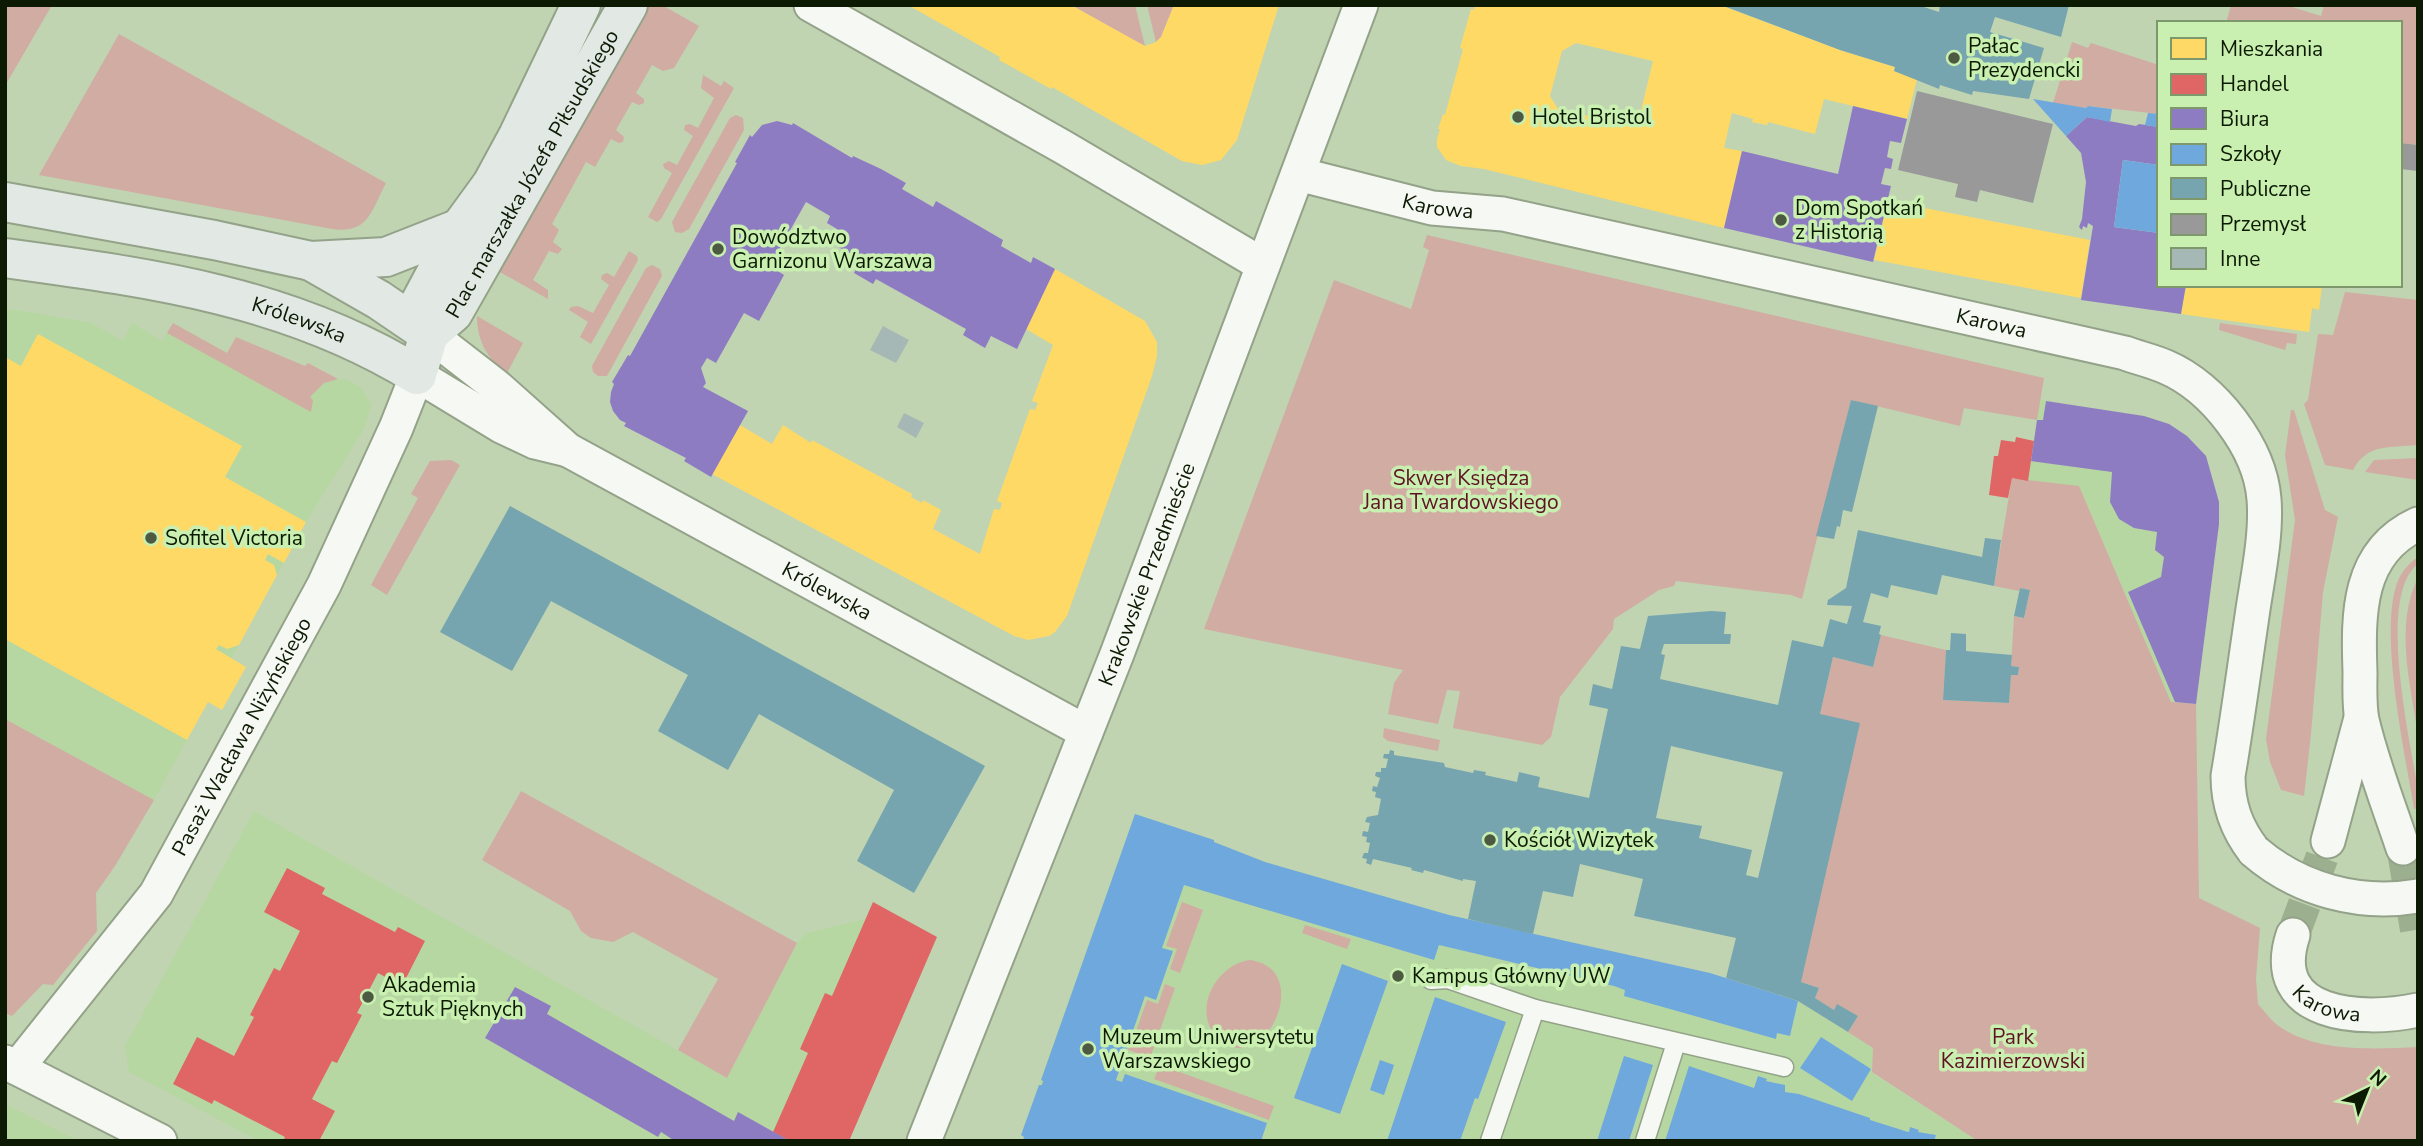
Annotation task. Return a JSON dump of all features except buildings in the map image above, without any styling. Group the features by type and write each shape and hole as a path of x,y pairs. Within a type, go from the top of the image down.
{"street":[{"name":"Plac marszałka Józefa Piłsudskiego","path":"581,5 492,184 460,228 420,303 429,334 453,313 628,5"},
{"path":"811,5 1263,265"},
{"name":"Krakowskie Przedmieście","path":"924,1141 1086,732 1361,5"},
{"name":"Karowa","path":"1298,174 1432,208 1503,214 2125,353 2166,367 2188,380 2226,414 2242,437 2255,465 2264,498 2264,522 2256,588 2228,776 2228,796 2232,811 2245,840 2254,852 2285,874 2324,890 2365,898 2418,896"},
{"path":"5,202 214,240 311,261 386,257 460,228"},
{"name":"Królewska","path":"5,258 138,276 257,304 357,341 501,426 535,442 568,450"},
{"path":"311,261 379,300 429,334 417,375"},
{"name":"Królewska","path":"429,334 496,386 568,450 1086,732"},
{"name":"Pasaż Wacława Niżyńskiego","path":"11,1065 156,894 324,585 396,428 417,375"},
{"path":"2403,848 2361,718 2359,642 2366,583 2376,558 2401,533 2418,524"},
{"path":"2328,841 2361,718"},
{"name":"Karowa","path":"2293,935 2287,961 2288,973 2294,985 2312,1003 2339,1012 2370,1015 2418,1010"},
{"path":"11,1065 160,1141"}],"lane":[{"path":"1431,980 1448,979 1535,1009 1784,1067"},
{"path":"1490,1141 1535,1009"},
{"path":"1645,1141 1676,1043"}],"shaded area":[{"name":"Sofitel Victoria","path":"5,308 91,323 123,341 132,323 162,341 173,323 309,398 324,383 338,379 348,380 362,388 371,405 364,429 306,522 154,800 5,719"},
{"path":"2040,400 2144,416 2169,424 2187,436 2206,456 2219,502 2219,524 2196,704 2171,702 2079,486 2028,481"},
{"name":"Akademia Sztuk Pięknych","path":"254,811 727,1078 797,943 806,933 865,919 873,902 937,937 849,1141 259,1141 129,1072 125,1046"},
{"name":"Kampus Główny UW","path":"1135,814 1214,840 1265,862 1449,915 1620,953 1798,1001 1873,1048 1872,1073 1978,1141 1023,1141 1024,1137 1021,1135"},
{"path":"5,1104 79,1141 5,1141"}],"green space":[{"path":"5,5 52,5 5,86"},
{"path":"645,5 662,5 699,26 674,68 663,71 652,65 636,93 644,99 644,103 639,105 632,102 616,130 624,137 623,142 611,139 595,167 586,162 552,224 559,230 553,242 562,249 558,254 549,251 533,280 548,290 548,299 498,271"},
{"path":"1071,5 1135,5 1145,46 1140,44"},
{"path":"1147,5 1174,5 1161,37 1156,42"},
{"path":"2231,5 2286,5 2321,16 2324,5 2418,5 2418,145 2402,143 2402,21 2227,21"},
{"path":"119,34 386,183 367,218 354,228 332,229 39,175"},
{"path":"2072,42 2088,48 2091,43 2157,64 2157,114 2053,103"},
{"path":"703,75 721,86 724,81 734,88 657,222 648,217 672,173 664,168 663,164 669,161 677,165 693,136 684,130 685,125 698,128 714,98 701,88"},
{"path":"736,115 743,118 744,130 689,229 682,233 675,232 672,222 730,118"},
{"name":"Skwer Księdza Jana Twardowskiego","path":"1427,235 2044,378 2037,420 1964,408 1960,426 1851,400 1802,599 1791,595 1676,581 1674,586 1659,590 1614,619 1613,629 1560,697 1551,737 1542,745 1453,728 1460,691 1447,690 1438,724 1388,714 1394,683 1403,670 1204,629 1334,280 1411,309 1429,250 1423,247"},
{"path":"629,251 637,256 638,260 591,344 580,337 588,322 569,310 578,306 593,313 609,285 601,279 602,275 607,273 614,277"},
{"path":"652,265 660,269 662,276 607,376 598,376 593,372 592,366 646,268"},
{"path":"2345,292 2418,300 2418,445 2373,451 2365,455 2353,470 2325,465 2304,404 2308,400 2318,334 2333,335"},
{"path":"477,316 523,343 507,373 484,349"},
{"path":"173,323 227,353 236,337 305,366 308,363 338,379 324,383 310,397 313,400 311,412 167,333"},
{"path":"2220,323 2297,334 2296,344 2287,343 2285,350 2219,330"},
{"path":"2291,410 2294,410 2325,510 2338,517 2323,592 2304,796 2281,790 2270,762 2266,739 2295,520 2285,455"},
{"path":"2418,458 2418,480 2365,472 2374,460"},
{"path":"451,460 460,465 387,595 371,585 418,498 411,494 430,461"},
{"name":"Park Kazimierzowski","path":"2012,478 2079,486 2171,702 2196,704 2199,898 2260,928 2256,979 2258,1004 2276,1024 2291,1033 2326,1045 2418,1047 2418,1141 1978,1141 1872,1072 1873,1048 1848,1032 1858,1016 1837,1005 1834,1010 1815,998 1819,988 1801,982 1820,714 1833,657 1873,667 1881,635 1946,650 1943,700 2009,703 2011,675 2018,675 2019,667 2011,666 2014,616 2024,618 2030,590 2020,588 2019,591 1994,586"},
{"path":"2418,557 2418,564 2406,581 2399,606 2398,637 2404,707 2418,791 2418,808 2414,809 2399,723 2391,653 2391,621 2394,593 2402,573"},
{"path":"2418,578 2418,735 2406,656 2406,635 2411,596"},
{"path":"5,719 154,800 96,893 97,931 53,985 43,984 12,1016 5,1013"},
{"path":"1384,728 1440,740 1438,751 1388,741 1383,737"},
{"path":"521,791 797,943 727,1078 678,1050 718,979 633,932 613,942 591,938 581,931 570,911 482,860"},
{"path":"1182,902 1203,910 1180,973 1170,969 1177,949 1166,946"},
{"path":"1305,925 1351,939 1347,949 1302,933"},
{"path":"1250,960 1270,968 1279,982 1281,1001 1276,1020 1265,1036 1251,1046 1234,1048 1217,1037 1210,1026 1207,1002 1211,990 1227,970"},
{"path":"1165,984 1175,988 1150,1058 1126,1049 1130,1048 1147,1000 1158,1004"},
{"path":"1160,1065 1274,1106 1269,1120 1154,1079"}],"tunnel":[{"path":"2293,935 2328,841"},
{"path":"2403,848 2418,939"}],"place":[{"name":"Pałac Prezydencki","path":"1954,58"},
{"name":"Hotel Bristol","path":"1518,117"},
{"name":"Dom Spotkań z Historią","path":"1781,220"},
{"name":"Dowództwo Garnizonu Warszawa","path":"718,249"},
{"name":"Sofitel Victoria","path":"151,538"},
{"name":"Kościół Wizytek","path":"1490,840"},
{"name":"Kampus Główny UW","path":"1398,976"},
{"name":"Akademia Sztuk Pięknych","path":"368,997"},
{"name":"Muzeum Uniwersytetu Warszawskiego","path":"1088,1049"}]}
